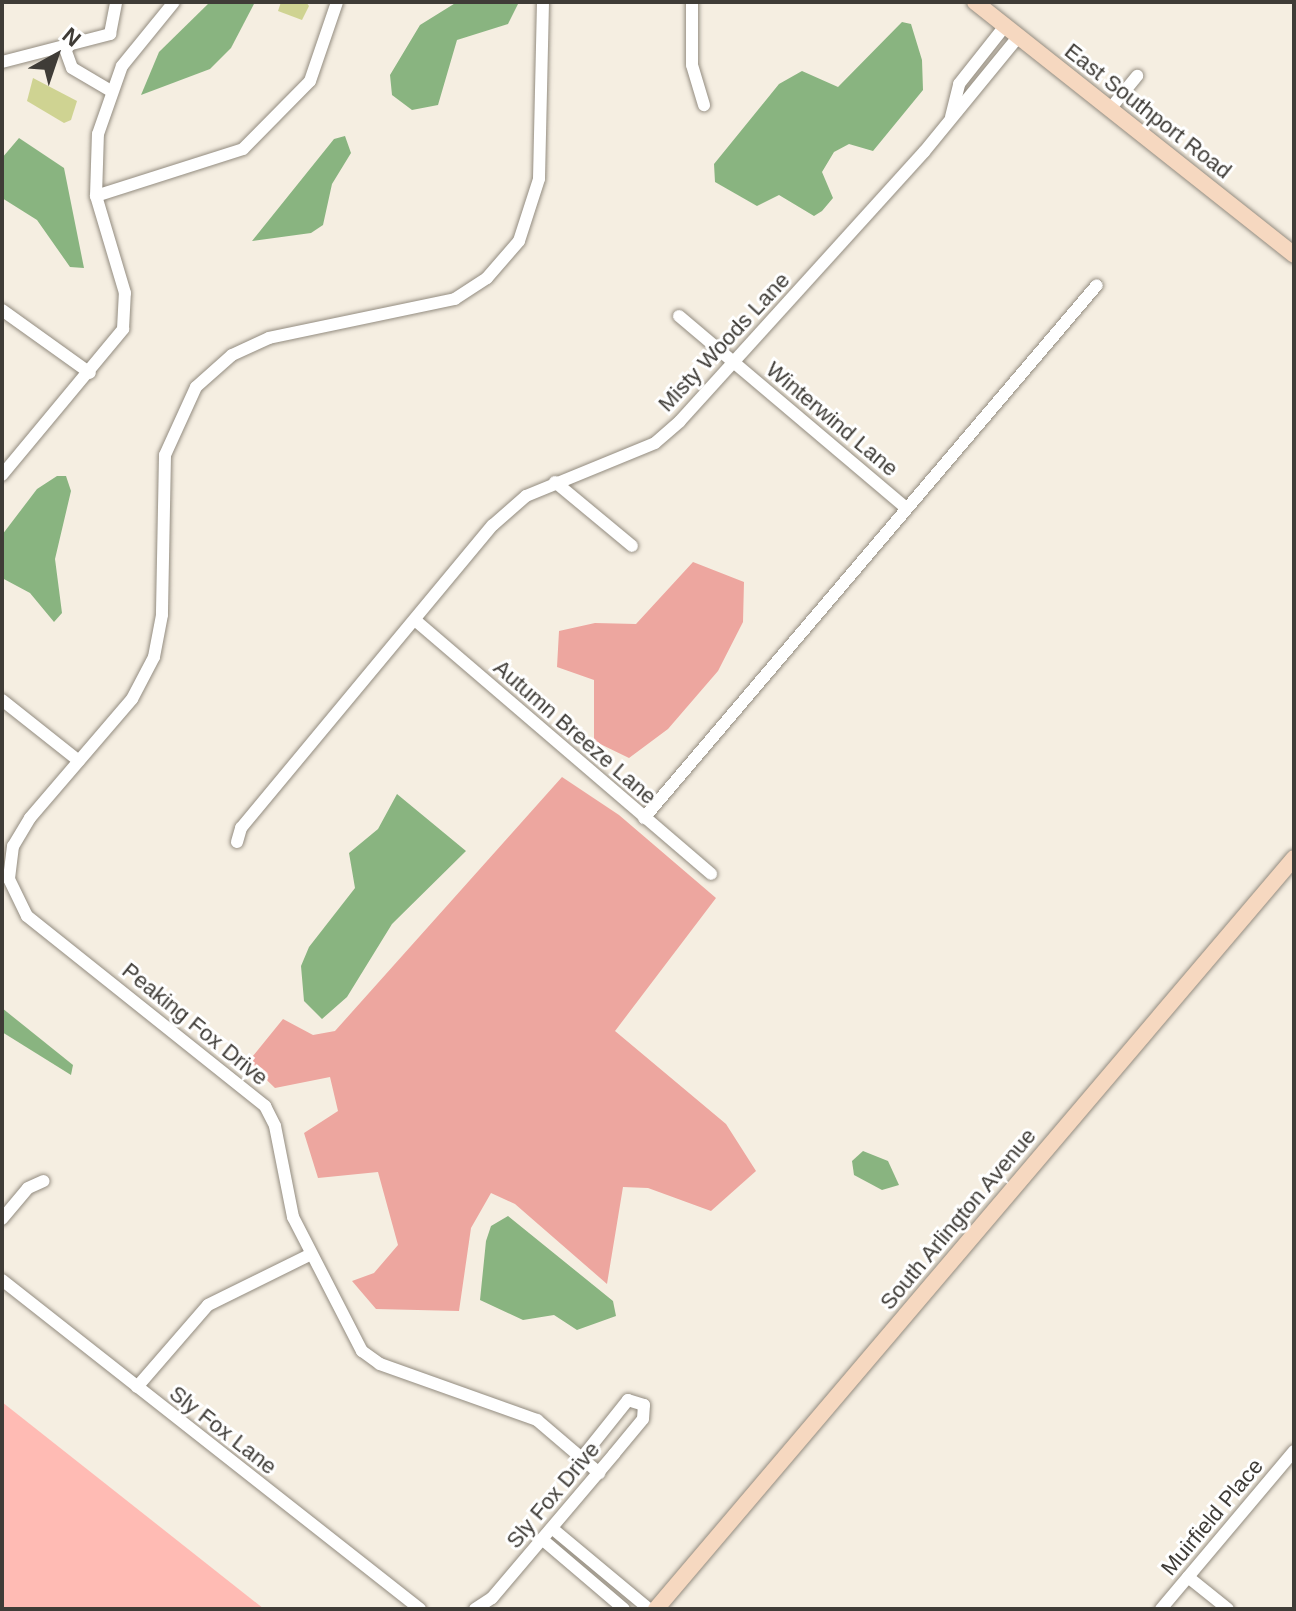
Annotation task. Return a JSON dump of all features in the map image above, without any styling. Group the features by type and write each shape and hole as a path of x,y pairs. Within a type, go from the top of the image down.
{"street":[{"path":"110,34 116,2"},
{"path":"2,475 120,336 127,306 96,196 98,139 111,91 132,49 174,2"},
{"path":"96,196 243,149 308,84 337,2"},
{"name":"Peaking Fox Drive","path":"543,2 538,187 517,245 484,281 441,305 269,338 232,355 201,382 177,418 165,455 156,651 135,694 30,818 9,865 17,904 265,1106 275,1126 293,1217 356,1341 380,1364 537,1420 584,1455 599,1473"},
{"path":"692,2 692,65 704,105"},
{"name":"East Southport Road","path":"975,2 1294,255"},
{"path":"950,120 959,84 1005,26"},
{"path":"2,62 110,34 132,49"},
{"name":"Misty Woods Lane","path":"237,842 241,828 493,525 555,482 655,443 950,120 1019,36"},
{"path":"64,46 72,68 111,91"},
{"path":"1110,109 1137,76"},
{"path":"644,818 1097,285"},
{"path":"2,310 90,373"},
{"name":"Winterwind Lane","path":"679,316 906,508"},
{"path":"555,482 632,546"},
{"name":"Autumn Breeze Lane","path":"415,620 711,874"},
{"path":"2,700 79,761"},
{"name":"South Arlington Avenue","path":"656,1609 1294,858"},
{"path":"2,1219 28,1188 44,1181"},
{"path":"137,1387 208,1305 311,1254"},
{"name":"Sly Fox Lane","path":"2,1280 420,1609"},
{"name":"Sly Fox Drive","path":"475,1609 553,1529 643,1419 647,1411 639,1401 628,1400 584,1455"},
{"name":"Muirfield Place","path":"1161,1609 1292,1458"},
{"path":"553,1529 649,1609"},
{"path":"543,1540 624,1609"},
{"path":"1188,1577 1228,1609"}],"shaded area":[{"path":"210,2 255,2 231,48 210,69 141,95 159,52"},
{"path":"457,2 519,2 508,24 457,40 438,105 412,110 392,95 390,75 420,25"},
{"path":"902,22 911,24 922,60 923,90 873,151 849,144 834,152 822,172 833,198 822,211 814,216 779,195 757,206 715,182 714,164 779,84 802,71 838,87"},
{"path":"345,136 351,153 332,184 323,225 311,233 252,241 334,139"},
{"path":"19,138 64,168 84,268 70,267 37,220 2,198 2,158"},
{"path":"57,476 66,476 71,491 55,559 62,613 54,622 30,593 2,578 2,535 37,489"},
{"path":"693,562 744,582 743,622 718,671 668,729 629,758 594,741 594,680 557,667 559,631 595,623 636,624"},
{"path":"562,777 619,815 716,898 615,1031 726,1124 756,1171 711,1211 648,1188 623,1187 607,1284 515,1204 491,1193 471,1228 459,1311 376,1309 352,1281 374,1273 398,1245 378,1172 318,1178 304,1133 338,1111 330,1077 275,1088 248,1062 283,1019 313,1035 335,1031"},
{"path":"397,794 466,851 392,924 347,997 322,1019 304,1001 301,966 309,947 355,888 349,853 378,829"},
{"path":"2,1008 73,1065 71,1075 2,1032"},
{"path":"863,1151 888,1161 899,1185 882,1190 854,1175 852,1161"},
{"path":"508,1216 613,1301 616,1316 577,1330 554,1315 523,1320 480,1300 486,1241 491,1226"},
{"path":"2,1402 264,1609 2,1609"}],"building":[{"path":"281,2 306,2 309,6 302,20 278,11"},
{"path":"33,78 77,101 71,120 64,123 27,101"}]}
